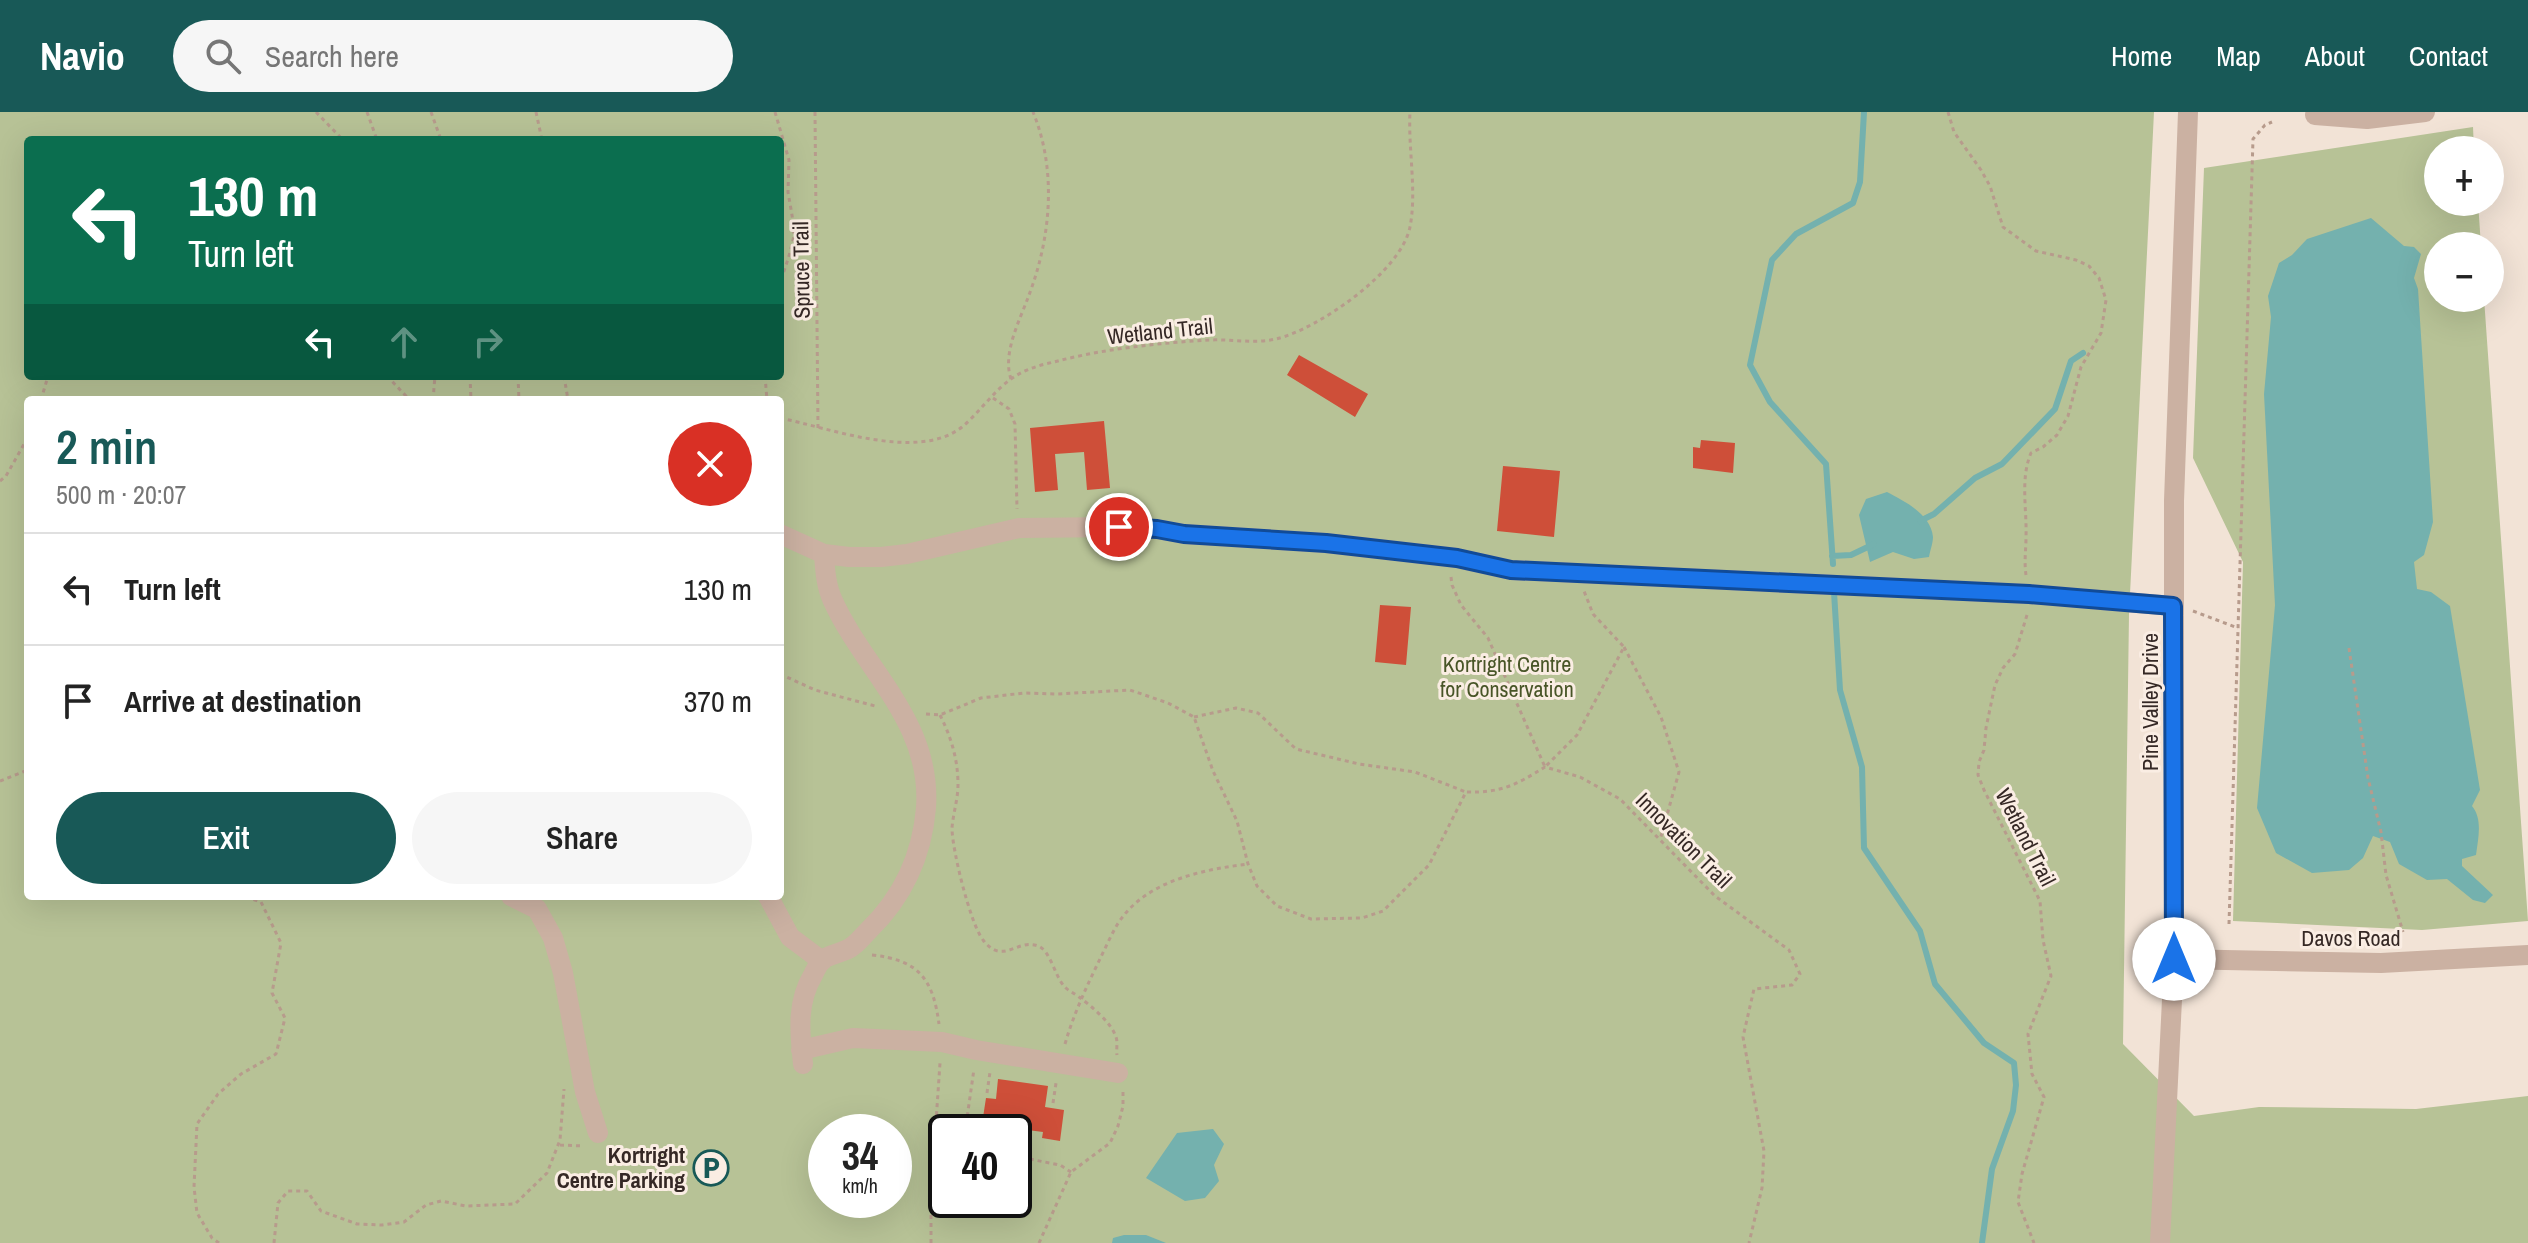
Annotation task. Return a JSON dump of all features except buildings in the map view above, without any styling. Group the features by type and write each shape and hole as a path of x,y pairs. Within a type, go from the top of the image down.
{"street":[{"name":"Pine Valley Drive","path":"2160,1243 2174,959 2175,456 2188,112"},
{"path":"2315,115 2367,119 2425,112"},
{"path":"784,536 824,554 849,557 907,554 1019,528 1119,527 1326,543 1457,558 1511,570 2029,594 2173,606"},
{"path":"824,554 832,599 919,745 926,806 910,873 887,913 851,947 822,961 808,983 800,1012 802,1057 853,1038 942,1042 1118,1073"},
{"path":"519,900 537,909 553,938 563,973 593,1140"},
{"path":"770,900 790,937 822,961"},
{"name":"Davos Road","path":"2174,959 2381,963 2528,955"}],"path":[{"path":"316,112 339,136"},
{"path":"367,112 376,136"},
{"path":"431,112 440,136"},
{"path":"536,112 541,136"},
{"path":"775,112 782,136"},
{"name":"Spruce Trail","path":"815,112 818,429"},
{"path":"1011,379 1008,372 1011,349 1033,283 1049,205 1047,162 1033,112"},
{"name":"Wetland Trail","path":"784,419 866,437 925,441 940,438 960,428 1011,379 1032,368 1056,361 1108,351 1211,340 1272,340 1292,334 1362,292 1384,272 1401,248 1410,230 1412,209 1410,112"},
{"name":"Wetland Trail","path":"1948,112 1954,132 1990,186 2003,227 2036,251 2089,266 2099,278 2106,300 2101,333 2081,367 2068,416 2057,435 2031,453 2028,459 2024,499 2027,540 2024,551 2029,594 2027,620 2015,654 2003,668 1995,685 1978,775 2040,901 2043,940 2050,966 2051,976 2028,1034 2032,1074 2044,1097 2022,1174 2018,1202 2034,1243"},
{"path":"2229,924 2253,139 2265,125 2272,122"},
{"path":"784,143 789,160 788,192 794,236 784,271"},
{"path":"391,380 406,396"},
{"path":"991,397 1009,409 1015,424 1019,528"},
{"path":"0,481 24,444"},
{"path":"1457,558 1451,575 1452,585 1461,605 1488,638 1545,767"},
{"path":"1578,573 1593,614 1624,647 1661,717 1679,772 1659,841"},
{"path":"2173,606 2238,628"},
{"path":"784,676 815,690 902,714 940,715 981,698 1024,693 1130,690 1168,703 1194,717 1236,708 1258,713 1296,749 1359,764 1415,772 1466,792 1490,793 1514,786 1545,767 1577,735 1624,647"},
{"path":"2349,648 2386,875 2403,932"},
{"path":"940,715 953,741 958,785 952,831 970,913 983,940 997,952 1036,945 1046,951 1065,988 1081,998 1106,1022 1117,1038 1118,1073 1124,1090 1123,1106 1114,1135 1110,1143 1071,1172 1039,1243"},
{"path":"1194,717 1213,771 1237,821 1257,886 1277,906 1311,919 1362,918 1383,911 1429,865 1466,792"},
{"name":"Innovation Trail","path":"1545,767 1580,777 1620,799 1715,896 1789,950 1800,974 1792,985 1754,989 1743,1037 1764,1151 1762,1188 1749,1243"},
{"path":"0,781 24,772"},
{"path":"1060,1063 1081,998 1118,924 1131,907 1169,883 1197,873 1248,864"},
{"path":"219,1243 212,1238 197,1213 194,1187 197,1124 218,1094 241,1074 276,1054 285,1018 272,993 281,943 261,902 255,900"},
{"path":"868,955 910,965 929,982 942,1042 931,1196 931,1243"},
{"path":"967,1114 976,1050"},
{"path":"274,1243 278,1203 288,1191 307,1191 321,1211 357,1224 404,1222 426,1205 441,1201 466,1206 515,1204 547,1173 559,1145 566,1078"},
{"path":"559,1145 593,1140"},
{"path":"1032,1159 1060,1165 1071,1172"}],"green space":[{"name":"Kortright Centre for Conservation","path":"0,112 2154,112 2129,614 2123,1044 2194,1116 2259,1107 2416,1109 2528,1096 2528,1243 0,1243"},
{"path":"2473,127 2473,136 2424,136 2424,216 2479,216 2480,232 2424,232 2424,312 2485,312 2528,921 2422,930 2233,921 2243,562 2193,458 2204,168"}],"water":[{"path":"2371,218 2404,246 2414,247 2421,254 2414,278 2418,289 2433,522 2424,555 2414,562 2417,589 2431,592 2450,606 2480,790 2472,806 2479,823 2476,855 2462,859 2462,866 2493,895 2485,903 2473,900 2447,879 2427,880 2399,864 2390,842 2373,836 2363,858 2349,870 2312,873 2276,853 2257,808 2275,605 2264,394 2271,317 2268,296 2279,263 2307,239"},
{"path":"1887,492 1916,509 1927,522 1933,537 1929,557 1914,559 1893,552 1870,562 1859,515 1866,499"},
{"path":"1213,1129 1224,1144 1214,1165 1219,1181 1205,1198 1185,1201 1146,1178 1177,1133"},
{"path":"1146,1235 1166,1243 1112,1243 1113,1238"}],"waterway":[{"path":"1833,564 1826,464 1770,402 1750,365 1772,260 1796,234 1853,203 1860,182 1864,112"},
{"path":"1920,521 1934,514 1975,478 2002,464 2055,409 2071,361 2083,353"},
{"path":"1832,556 1851,555 1874,544"},
{"path":"1834,592 1840,690 1862,767 1864,848 1920,931 1935,984 1984,1043 2014,1063 2016,1085 2013,1111 1992,1169 1982,1243"}],"place":[{"name":"Kortright Centre Parking","path":"711,1168"}],"route":[{"path":"1119,527 1326,543 1457,558 1511,570 2029,594 2173,606 2174,959"}]}
